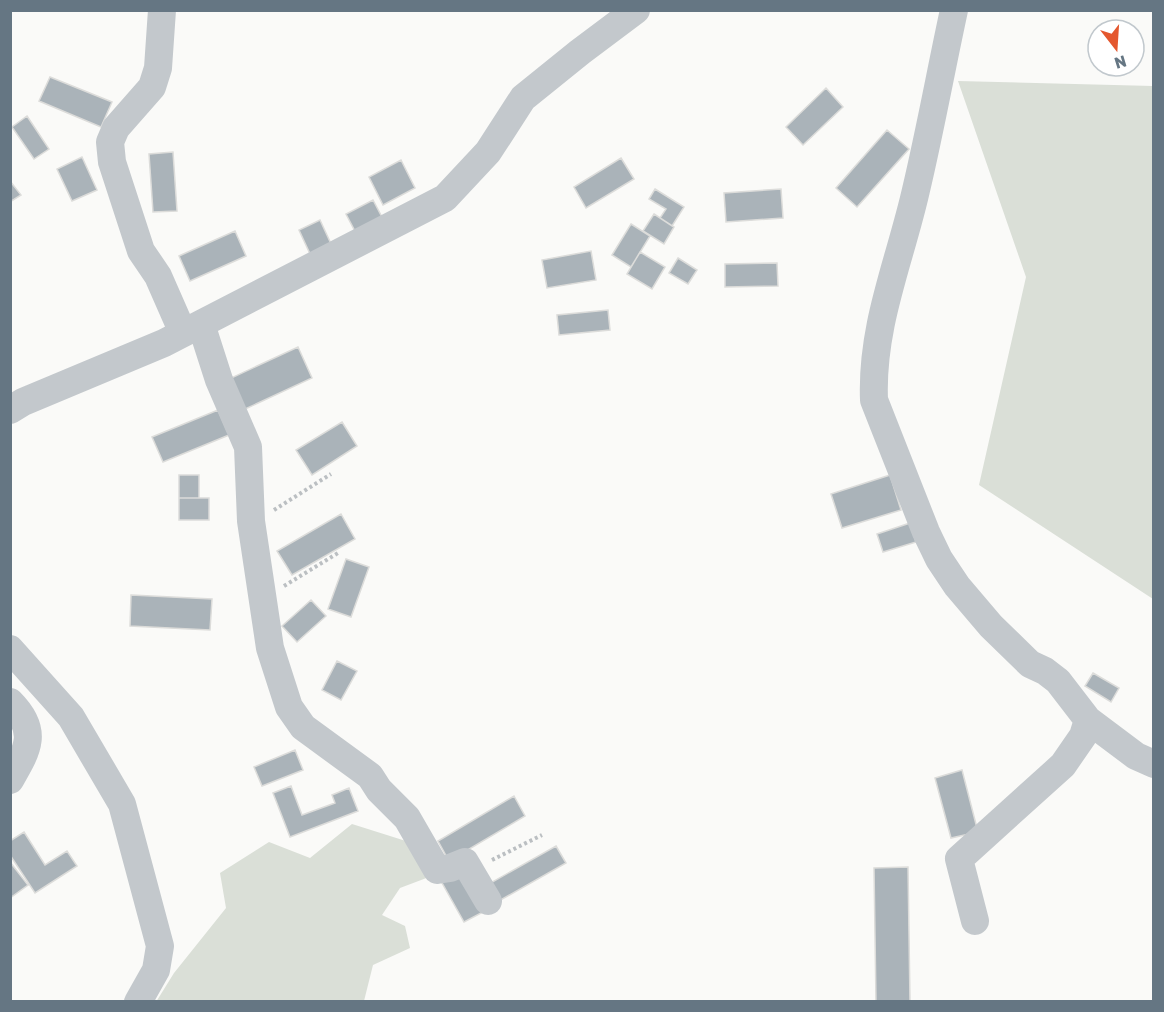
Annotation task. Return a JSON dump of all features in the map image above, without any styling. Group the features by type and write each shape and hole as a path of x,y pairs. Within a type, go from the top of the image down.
{"street":[{"path":"162,10 158,68 152,87 116,128 110,142 112,162 141,251 192,329 219,380 248,447 251,521 270,648 289,707 303,727 370,776 379,790 407,818 437,870 465,862 488,901"},
{"path":"10,410 23,402 164,344 445,198 488,152 523,98 636,10"},
{"path":"954,10 916,192 886,294 874,400 926,532 939,559 957,586 991,626 1030,664 1045,671 1058,681 1088,720 1136,756 1154,764"},
{"path":"10,649 71,717 122,804 160,946 156,970 138,1002"},
{"path":"10,702 19,710 28,730 27,751 10,780"},
{"path":"975,921 959,859 1064,765 1083,736 1088,720"}],"path":[{"path":"251,521 285,504 331,474"},
{"path":"263,599 338,553"},
{"path":"470,871 542,835"}],"shaded area":[{"path":"958,81 1153,86 1153,599 979,485 1026,277"},
{"path":"352,824 409,842 437,874 400,888 382,915 405,926 410,948 373,965 364,1001 156,1002 174,973 226,908 220,873 269,842 310,858"}],"building":[{"path":"50,77 112,102 101,127 39,101"},
{"path":"826,88 843,107 803,145 786,127"},
{"path":"27,116 49,149 34,159 12,127"},
{"path":"887,130 909,149 857,207 836,188"},
{"path":"173,152 177,211 153,212 149,154"},
{"path":"82,157 97,190 72,201 57,169"},
{"path":"621,158 634,179 586,208 574,187"},
{"path":"401,160 415,188 383,205 369,177"},
{"path":"10,181 21,195 10,202"},
{"path":"655,189 684,207 672,226 660,218 666,209 649,199"},
{"path":"781,189 783,218 726,222 724,193"},
{"path":"373,200 384,221 357,235 346,214"},
{"path":"654,214 674,227 664,244 643,231"},
{"path":"320,220 332,246 311,256 299,230"},
{"path":"631,224 650,236 631,267 612,255"},
{"path":"235,231 246,256 190,281 179,256"},
{"path":"591,251 596,280 547,288 542,260"},
{"path":"640,252 665,267 652,289 627,274"},
{"path":"678,258 697,270 688,284 669,273"},
{"path":"777,263 778,286 725,287 725,264"},
{"path":"608,310 610,330 559,335 557,315"},
{"path":"298,347 312,378 243,410 229,379"},
{"path":"218,410 229,435 163,462 152,437"},
{"path":"342,422 357,446 312,475 296,450"},
{"path":"179,475 199,475 199,498 179,498"},
{"path":"890,475 901,510 842,528 831,494"},
{"path":"179,498 209,498 209,520 179,520"},
{"path":"341,514 355,539 292,575 277,551"},
{"path":"910,523 916,542 883,552 877,534"},
{"path":"346,559 369,567 351,617 328,609"},
{"path":"131,595 212,599 210,630 130,626"},
{"path":"311,600 326,616 297,642 282,626"},
{"path":"337,661 357,671 341,700 322,690"},
{"path":"1093,673 1119,688 1111,702 1085,686"},
{"path":"295,750 303,770 262,786 254,767"},
{"path":"962,770 978,832 951,838 935,778"},
{"path":"291,786 302,815 335,803 332,795 349,788 358,811 290,837 273,793"},
{"path":"514,796 525,816 449,861 438,841"},
{"path":"24,832 45,865 67,851 77,866 35,893 10,855 10,841"},
{"path":"556,846 566,863 497,902 487,885"},
{"path":"10,862 28,885 10,898"},
{"path":"908,867 910,1002 876,1002 874,868"},
{"path":"461,869 485,911 464,922 441,881"}]}
